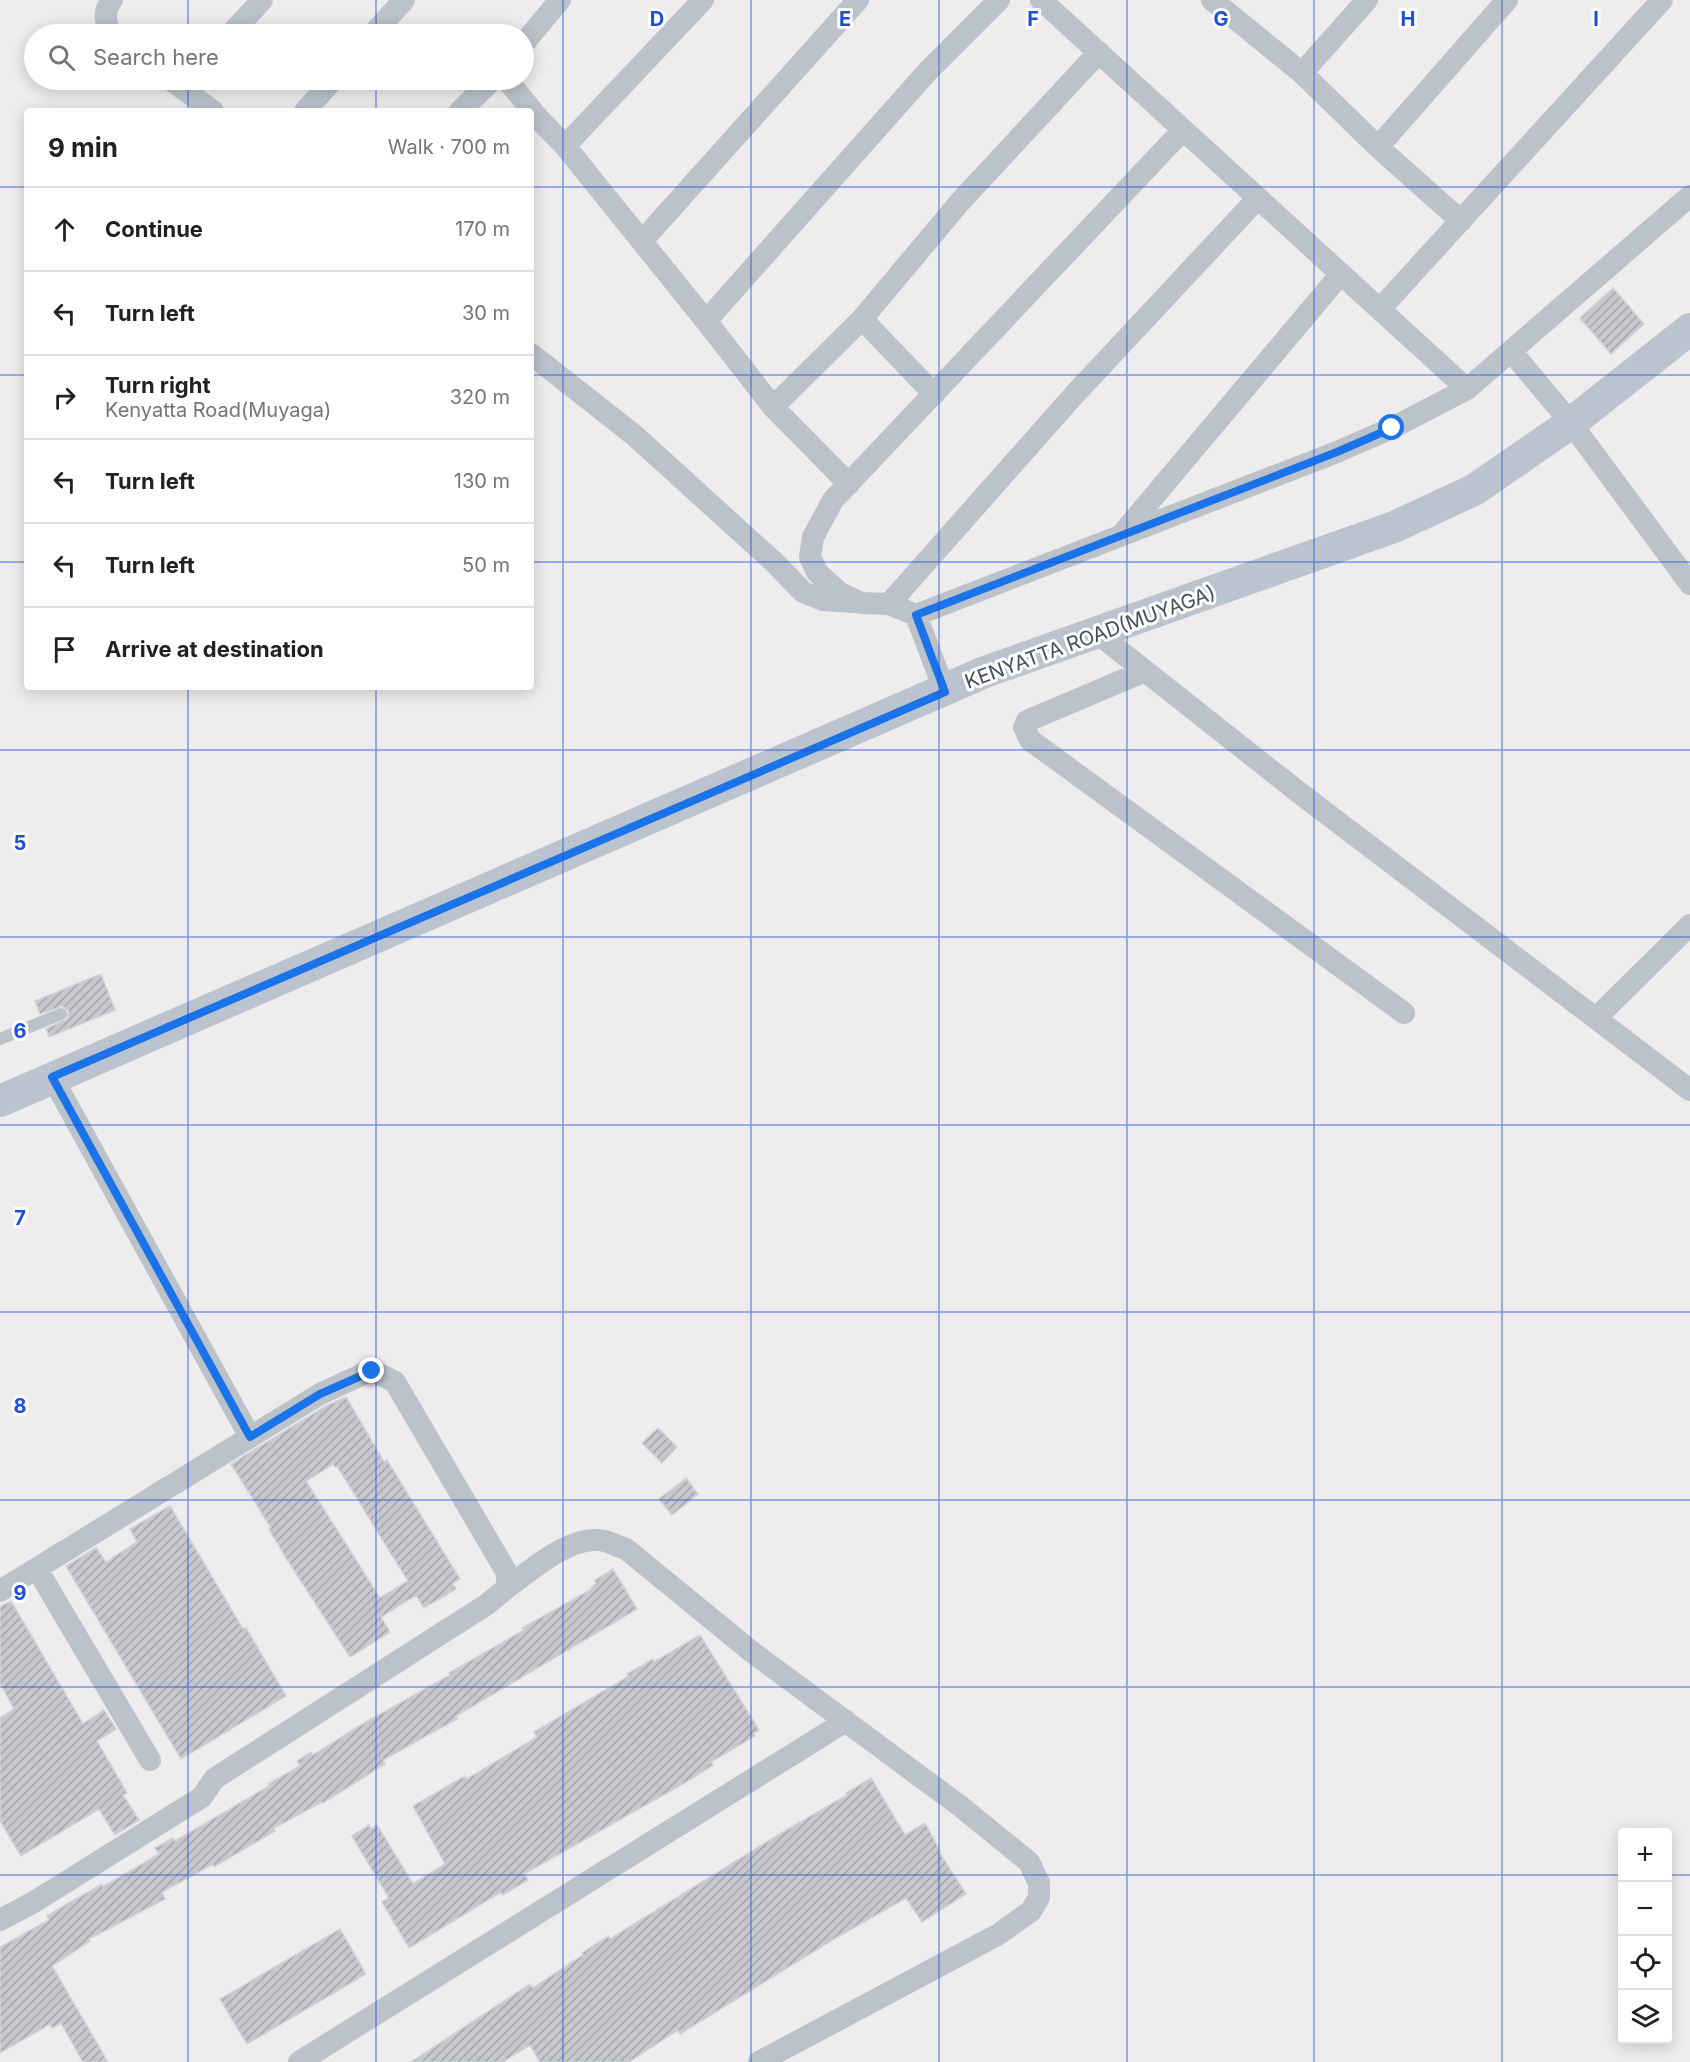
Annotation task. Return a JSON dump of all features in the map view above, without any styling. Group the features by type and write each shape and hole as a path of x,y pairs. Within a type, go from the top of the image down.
{"main road":[{"name":"KENYATTA ROAD(MUYAGA)","path":"0,1101 945,692 985,672 1395,527 1474,490 1571,423 1690,329"}],"street":[{"path":"107,24 105,17 108,4 112,0"},
{"path":"240,24 262,0"},
{"path":"383,24 404,0"},
{"path":"534,32 560,0"},
{"path":"565,146 703,0"},
{"path":"642,241 858,0"},
{"path":"706,321 928,71 999,0"},
{"path":"1212,0 1302,73 1378,147 1461,221"},
{"path":"1302,73 1367,0"},
{"path":"1378,147 1507,0"},
{"path":"1380,309 1662,0"},
{"path":"1054,5 1099,52 1467,389"},
{"path":"772,407 862,319 958,203 1099,52"},
{"path":"190,90 210,108"},
{"path":"308,108 324,90"},
{"path":"463,108 482,90"},
{"path":"516,90 532,108"},
{"path":"534,111 642,241 772,407 849,484"},
{"path":"861,603 840,593 817,572 810,557 813,537 833,500 1183,130"},
{"path":"534,356 634,435 804,592 823,600 889,604 916,615 1337,452 1392,428 1467,389 1690,196"},
{"path":"889,604 1074,395 1258,198"},
{"path":"1121,536 1340,275"},
{"path":"862,319 934,394"},
{"path":"1510,351 1571,423 1690,584"},
{"path":"916,615 945,692"},
{"path":"1097,633 1297,791 1596,1018 1687,1083"},
{"path":"1145,671 1027,721 1024,727 1026,734 1039,747 1404,1013"},
{"path":"1596,1018 1690,925"},
{"path":"52,1077 250,1437"},
{"path":"0,1592 320,1394 372,1371 394,1382 507,1573 507,1588"},
{"path":"0,1920 34,1902 202,1797 214,1779 486,1605 540,1564 578,1542 600,1539 626,1549 752,1652 960,1806 1029,1862 1039,1883 1039,1897 1031,1911 999,1934 759,2062"},
{"path":"37,1569 150,1760"},
{"path":"309,2059 846,1721"}],"lane":[{"path":"0,1039 61,1014"}],"building":[{"path":"1613,288 1644,324 1611,354 1580,318"},
{"path":"101,974 115,1010 49,1037 46,1029 67,1019 69,1011 62,1006 40,1014 35,1001"},
{"path":"346,1397 384,1462 387,1460 460,1579 453,1583 456,1589 424,1608 416,1595 381,1617 390,1632 350,1657 286,1558 269,1529 271,1528 231,1464 326,1406","holes":["333,1464 337,1466 408,1581 380,1598 306,1481"]},
{"path":"658,1428 677,1447 662,1463 642,1443"},
{"path":"686,1478 698,1494 672,1515 659,1499"},
{"path":"170,1506 286,1696 181,1759 66,1566 96,1548 106,1562 137,1542 130,1529"},
{"path":"613,1569 637,1609 456,1716 457,1719 383,1760 385,1764 323,1803 274,1828 275,1831 214,1867 213,1864 162,1892 165,1899 89,1939 90,1941 52,1966 108,2062 83,2062 61,2023 52,2028 50,2024 0,2053 0,1947 49,1920 47,1916 67,1904 102,1884 103,1887 159,1854 155,1848 173,1838 175,1841 269,1786 268,1784 300,1766 297,1761 311,1752 313,1755 524,1630 522,1628 592,1589 591,1587 596,1584 595,1580"},
{"path":"11,1601 83,1724 104,1710 116,1729 97,1741 127,1793 123,1795 139,1820 115,1835 99,1809 21,1856 0,1821 0,1718 14,1709 0,1683 0,1607"},
{"path":"700,1635 759,1730 754,1733 755,1736 711,1762 713,1765 688,1781 524,1874 528,1880 503,1895 501,1892 409,1948 382,1902 389,1898 352,1836 369,1825 371,1829 377,1825 413,1884 445,1864 413,1806 465,1776 467,1779 537,1737 534,1732 629,1676 627,1674 653,1659 654,1662"},
{"path":"871,1778 905,1835 925,1823 939,1852 966,1894 922,1922 906,1898 834,1939 680,2034 678,2030 629,2062 540,2062 530,2045 503,2062 411,2062 530,1984 533,1988 608,1936 610,1939 847,1795 846,1793"},
{"path":"340,1929 366,1974 247,2044 220,1999"}],"route":[{"path":"372,1371 320,1394 250,1437 52,1077 945,692 916,615 1337,452 1392,428"}]}
